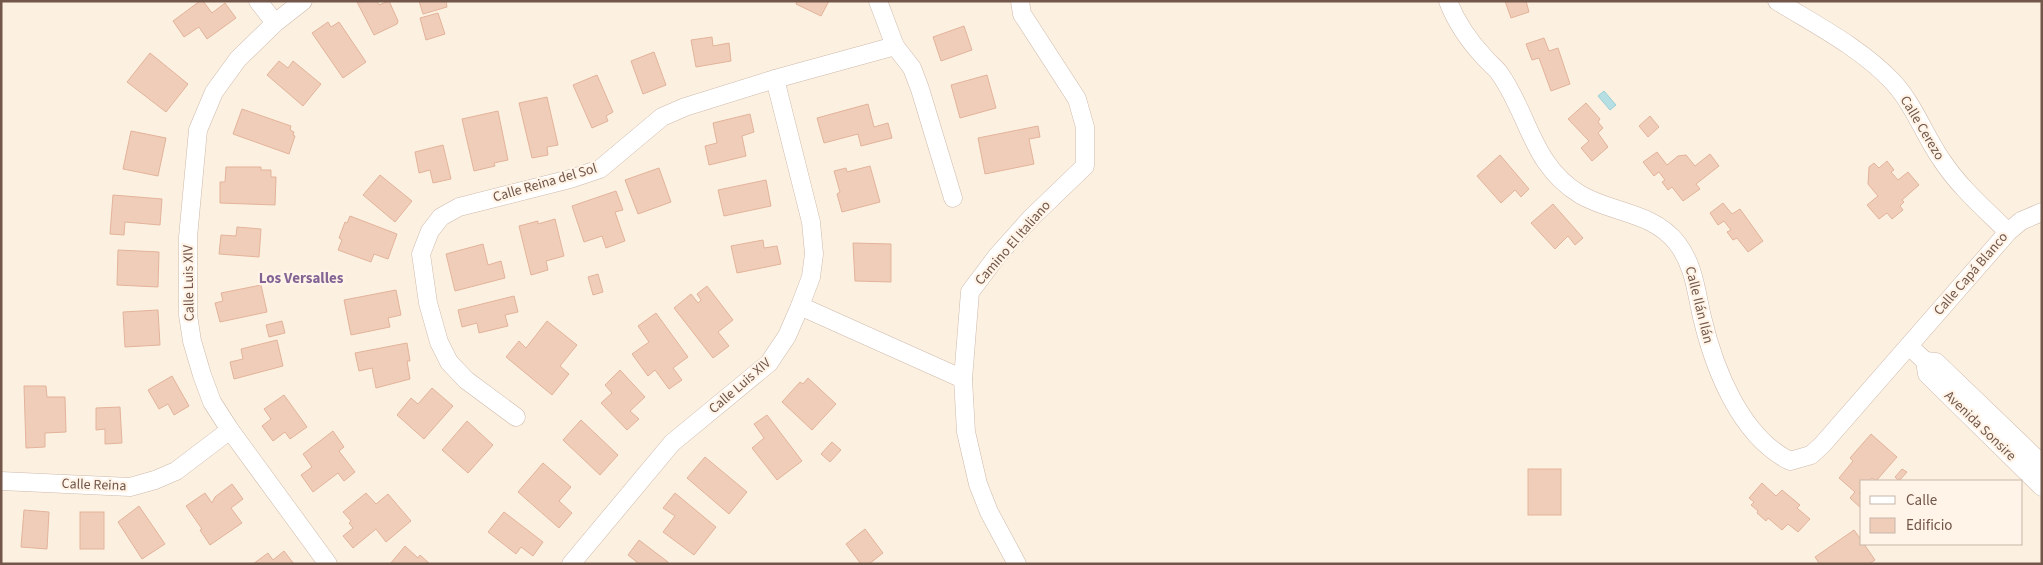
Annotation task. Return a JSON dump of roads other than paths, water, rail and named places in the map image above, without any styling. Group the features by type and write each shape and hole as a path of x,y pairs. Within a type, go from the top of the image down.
{"street":[{"path":"258,1 275,23"},
{"name":"Calle Luis XIV","path":"303,1 275,23 238,59 214,92 198,130 188,237 188,315 192,341 212,402 230,430 328,564"},
{"path":"878,1 895,46 912,68 920,89 953,198"},
{"name":"Camino El Italiano","path":"1017,564 989,512 971,461 963,406 963,378 970,292 997,256 1031,218 1086,166 1085,127 1076,99 1022,14 1020,1"},
{"name":"Calle Ilán Ilán","path":"1448,1 1460,26 1472,44 1499,72 1516,98 1531,138 1542,158 1553,171 1581,194 1604,206 1654,222 1676,241 1693,271 1708,342 1727,390 1754,432 1778,455 1790,460 1811,455 1909,346"},
{"name":"Calle Cerezo","path":"1777,1 1845,44 1872,63 1892,81 1910,104 1925,134 1942,161 1960,183 2008,232"},
{"name":"Calle Reina del Sol","path":"516,417 466,380 449,362 439,342 428,303 421,254 430,231 442,217 459,207 570,179 600,168 662,117 685,107 775,78 895,46"},
{"name":"Calle Luis XIV","path":"571,564 672,443 769,363 787,336 800,306 811,277 814,254 811,222 775,78"},
{"name":"Calle Capá Blanco","path":"1909,346 2008,232 2021,221 2042,212"},
{"path":"800,306 963,378"},
{"name":"Avenida Sonsire","path":"1909,346 1925,361 1936,362 2042,464"},
{"name":"Avenida Sonsire","path":"1925,361 1927,374 2042,487"},
{"name":"Calle Reina","path":"1,480 130,487 155,480 176,471 230,430"}],"water":[{"path":"1604,91 1616,105 1610,110 1598,96"}],"district":[{"name":"Los Versalles","path":"301,278"}]}
